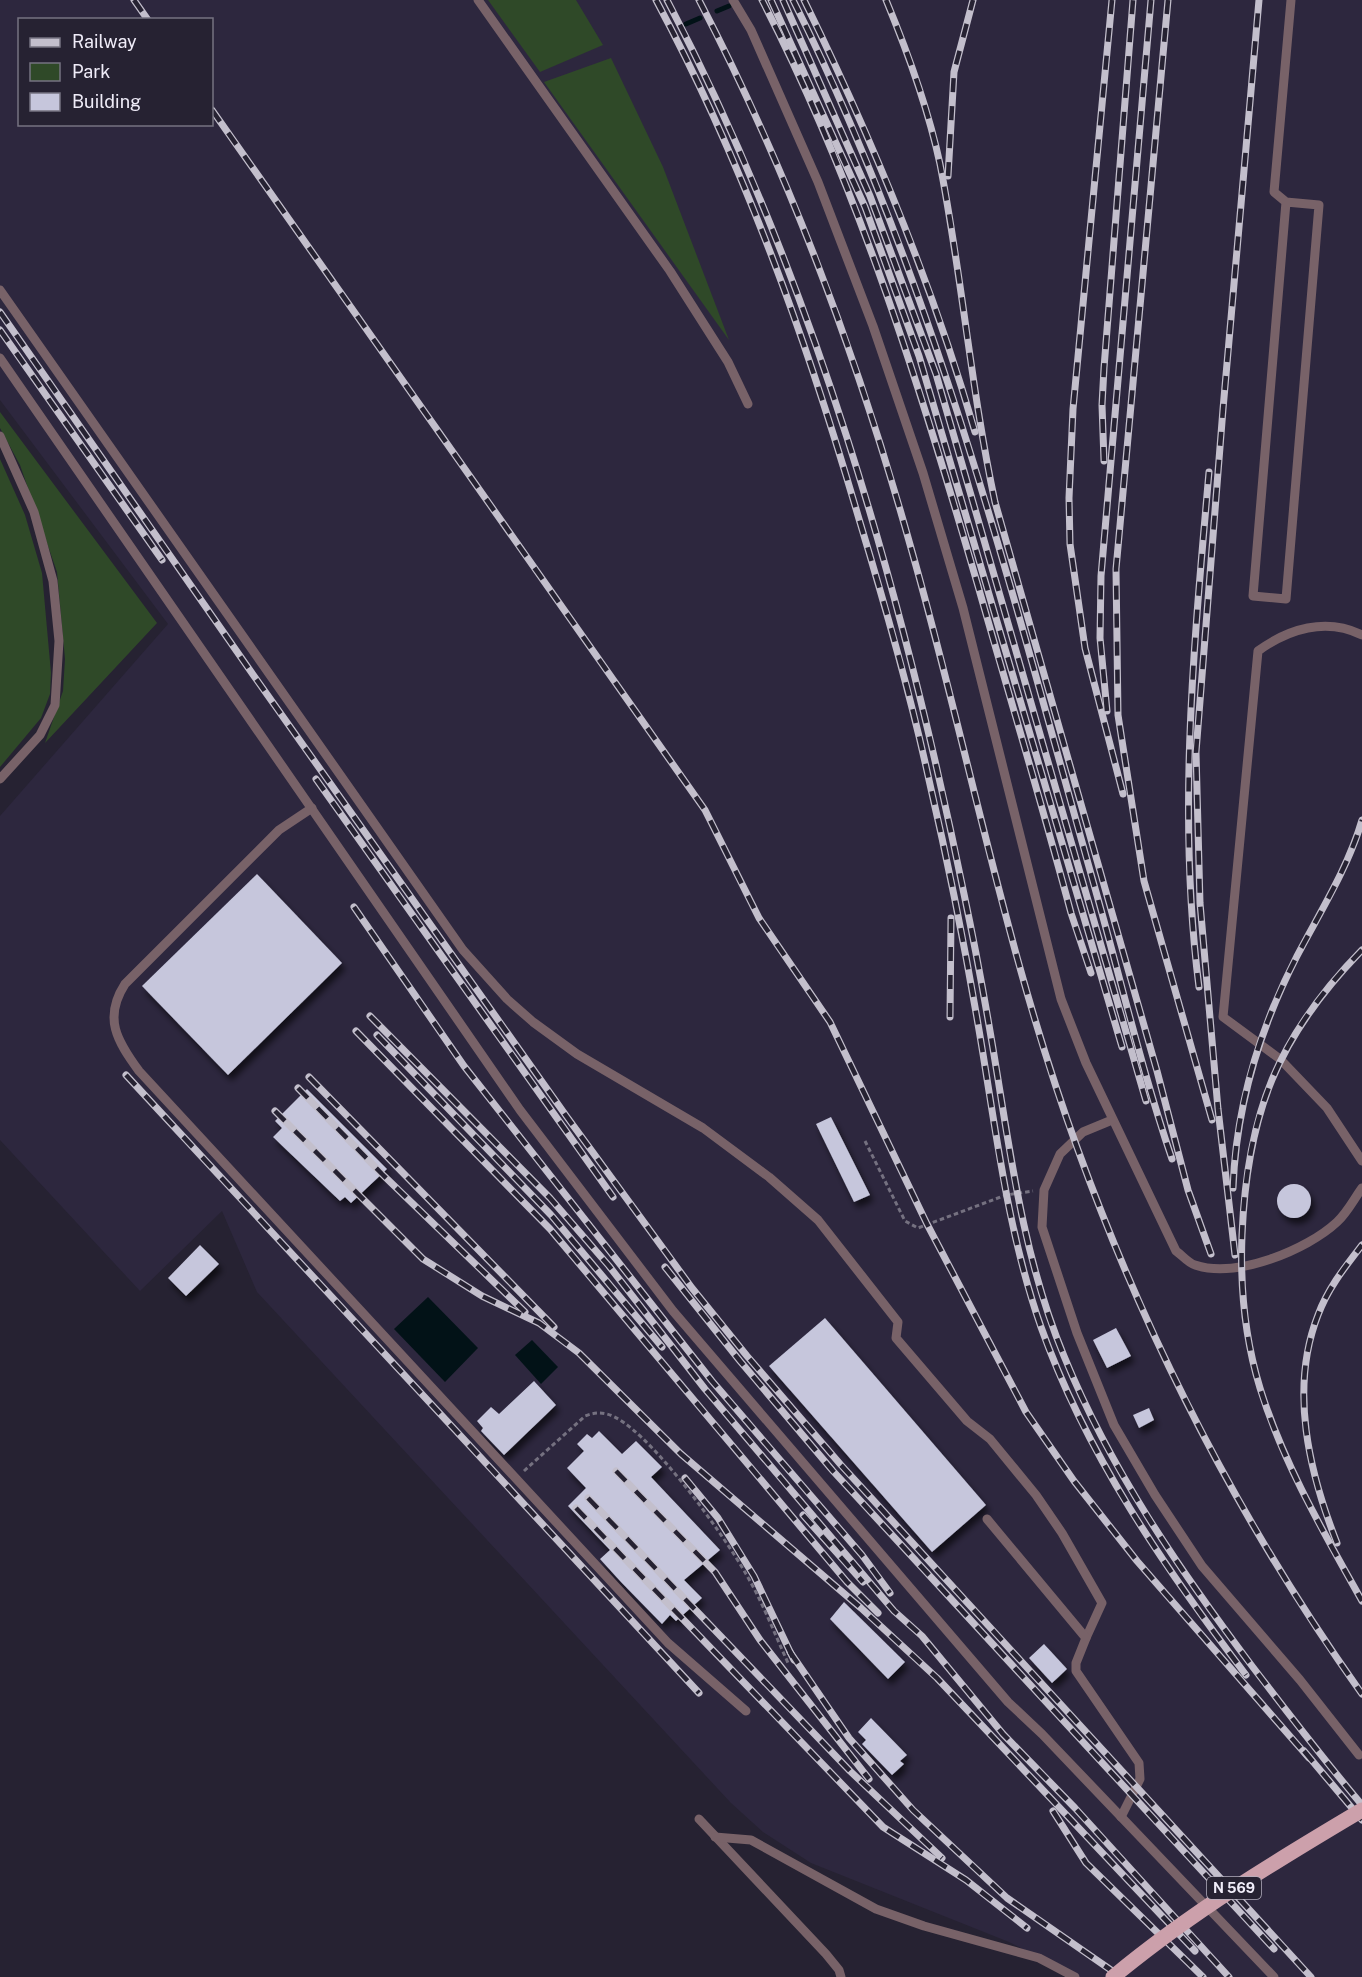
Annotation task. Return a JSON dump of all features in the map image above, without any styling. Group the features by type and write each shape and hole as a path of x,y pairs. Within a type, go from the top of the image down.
{"main road":[{"name":"N 569","path":"1113,1977 1140,1955 1260,1871 1362,1810"}],"lane":[{"path":"478,0 670,271 728,362 747,405"},
{"path":"733,0 751,30 818,182 873,326 919,462 963,608 1061,999 1086,1064 1176,1251 1194,1265 1217,1268 1271,1261 1311,1242 1338,1221 1362,1188"},
{"path":"1286,202 1253,596 1286,598 1319,205 1286,202 1274,192 1291,0"},
{"path":"0,290 463,950 507,999 533,1022 576,1054 703,1128 770,1177 825,1229 898,1322 896,1338 967,1421 990,1439 1036,1495 1062,1533 1101,1603 1076,1663 1076,1671 1139,1763 1140,1779 1121,1817"},
{"path":"0,358 520,1110 673,1311 1008,1702 1274,1977"},
{"path":"0,436 34,512 53,581 59,641 55,705 40,735 0,779"},
{"path":"1362,635 1330,626 1297,629 1274,639 1258,651 1223,1017 1280,1059 1327,1108 1362,1161"},
{"path":"312,808 279,830 125,984 115,1000 112,1016 123,1050 138,1071 668,1643 746,1711"},
{"path":"1112,1120 1083,1132 1060,1154 1044,1190 1042,1227 1077,1333 1114,1425 1155,1495 1202,1566 1300,1680 1359,1755"},
{"path":"987,1519 1086,1638"},
{"path":"699,1819 826,1954 839,1970 841,1977"},
{"path":"715,1837 751,1840 876,1909 924,1926 1039,1958 1075,1977"}],"path":[{"path":"865,1141 905,1221 918,1228 1006,1195 1044,1190"},
{"path":"516,1479 585,1416 596,1412 609,1414 630,1426 668,1464 720,1532 747,1575 789,1665"}],"shaded area":[{"path":"0,0 1362,0 1362,1977 1078,1977 1009,1942 811,1863 763,1832 731,1803 257,1292 222,1211 140,1291 0,1140 0,816 168,624 0,400"},
{"path":"428,1297 478,1348 445,1382 394,1329"},
{"path":"532,1340 558,1367 541,1384 515,1355"}],"green space":[{"path":"488,0 576,0 603,45 540,72"},
{"path":"611,58 663,167 729,340 544,82"},
{"path":"0,412 157,623 45,743 63,691 65,659 57,572 20,465 0,428"},
{"path":"0,459 25,515 42,573 51,673 50,694 41,718 0,767"}],"building":[{"path":"257,874 342,963 228,1075 142,986"},
{"path":"307,1089 387,1169 351,1203 345,1197 340,1201 273,1137 282,1128 275,1121"},
{"path":"831,1117 870,1195 854,1202 816,1124"},
{"path":"1294,1184 1306,1189 1311,1201 1306,1213 1294,1218 1282,1213 1277,1201 1282,1189"},
{"path":"200,1245 219,1264 186,1296 168,1278"},
{"path":"825,1318 986,1505 932,1552 769,1366"},
{"path":"1116,1328 1131,1356 1107,1368 1093,1340"},
{"path":"534,1381 556,1405 504,1455 481,1431 483,1428 477,1421 491,1407 499,1414"},
{"path":"1149,1408 1154,1420 1139,1428 1133,1415"},
{"path":"599,1431 622,1454 636,1441 662,1467 651,1477 720,1550 684,1580 702,1598 676,1621 670,1615 662,1624 621,1582 600,1559 610,1550 568,1506 586,1488 567,1468 584,1451 577,1444 587,1434 592,1438"},
{"path":"844,1602 905,1662 888,1679 830,1619"},
{"path":"1044,1644 1067,1669 1052,1683 1029,1658"},
{"path":"871,1718 907,1755 900,1761 904,1764 892,1775 862,1744 866,1740 858,1732"}],"waterway":[{"path":"717,11 729,6"},
{"path":"686,24 700,18"}],"railway":[{"path":"134,0 147,18"},
{"path":"656,0 718,125 771,254 818,386 897,649 937,814 958,917 1013,1226 1041,1327 1059,1374 1104,1465 1157,1551 1246,1675"},
{"path":"667,0 719,105 766,213 847,436 881,550 912,665 964,894 1023,1219 1040,1288 1064,1356 1082,1398 1124,1478 1198,1593 1320,1754 1362,1805"},
{"path":"699,0 763,133 792,200 845,337 911,548 1009,926 1052,1076 1105,1222 1167,1363 1238,1499 1277,1566 1362,1694"},
{"path":"762,0 828,142 884,288 956,511 1071,913 1091,973"},
{"path":"771,0 865,207 919,356 1122,1047"},
{"path":"783,0 870,196 936,374 1146,1101"},
{"path":"793,0 844,108 889,218 930,329 967,442 1034,670 1142,1062 1172,1159"},
{"path":"804,0 877,158 899,212 940,321 975,432"},
{"path":"886,0 917,81 940,164 979,418 995,502 1157,1071 1188,1190 1211,1254"},
{"path":"948,176 954,72 973,0"},
{"path":"1112,0 1073,409 1069,498 1070,544 1085,648 1123,794"},
{"path":"1104,461 1102,405 1104,368 1133,0"},
{"path":"1107,711 1100,638 1101,576 1151,0"},
{"path":"1168,0 1116,569 1118,715 1144,881 1212,1120"},
{"path":"1235,1255 1218,1109 1200,903 1196,752 1259,0"},
{"path":"213,111 705,810 759,918 830,1022 927,1224 1026,1412 1074,1481 1137,1561 1309,1758"},
{"path":"0,312 254,676 567,1117 692,1288 841,1465 1311,1977"},
{"path":"0,330 162,560"},
{"path":"1199,987 1192,923 1189,858 1190,730 1209,472"},
{"path":"316,779 613,1197"},
{"path":"1233,1188 1239,1127 1261,1040 1283,984 1341,873 1362,820"},
{"path":"354,907 464,1066 712,1381 862,1555 890,1593"},
{"path":"950,1017 951,918"},
{"path":"1362,950 1308,1014 1272,1080 1251,1152 1242,1235 1243,1293 1247,1332 1269,1416 1305,1497 1362,1601"},
{"path":"370,1016 550,1198 609,1266 705,1389 894,1611 922,1636 1003,1734 1075,1808 1229,1977"},
{"path":"356,1031 550,1229 847,1582 878,1613"},
{"path":"377,1035 551,1215 662,1347"},
{"path":"126,1075 699,1693"},
{"path":"309,1077 554,1327"},
{"path":"298,1088 382,1174 525,1312"},
{"path":"275,1111 423,1259 482,1296 539,1323 579,1353 681,1454 861,1608 937,1678 1195,1951"},
{"path":"1337,1543 1318,1488 1311,1459 1306,1430 1305,1372 1309,1343 1322,1305 1337,1278 1362,1245"},
{"path":"665,1267 740,1361 833,1471 1274,1949"},
{"path":"616,1471 715,1572 760,1640 869,1779"},
{"path":"685,1478 718,1518 754,1576 794,1660"},
{"path":"588,1498 850,1771 942,1858"},
{"path":"576,1508 883,1827 966,1880 1027,1928"},
{"path":"803,1515 863,1582"},
{"path":"790,1652 849,1738 913,1810 1007,1898 1121,1977"},
{"path":"1304,1751 1362,1820"},
{"path":"1053,1811 1086,1863 1203,1977"}]}
